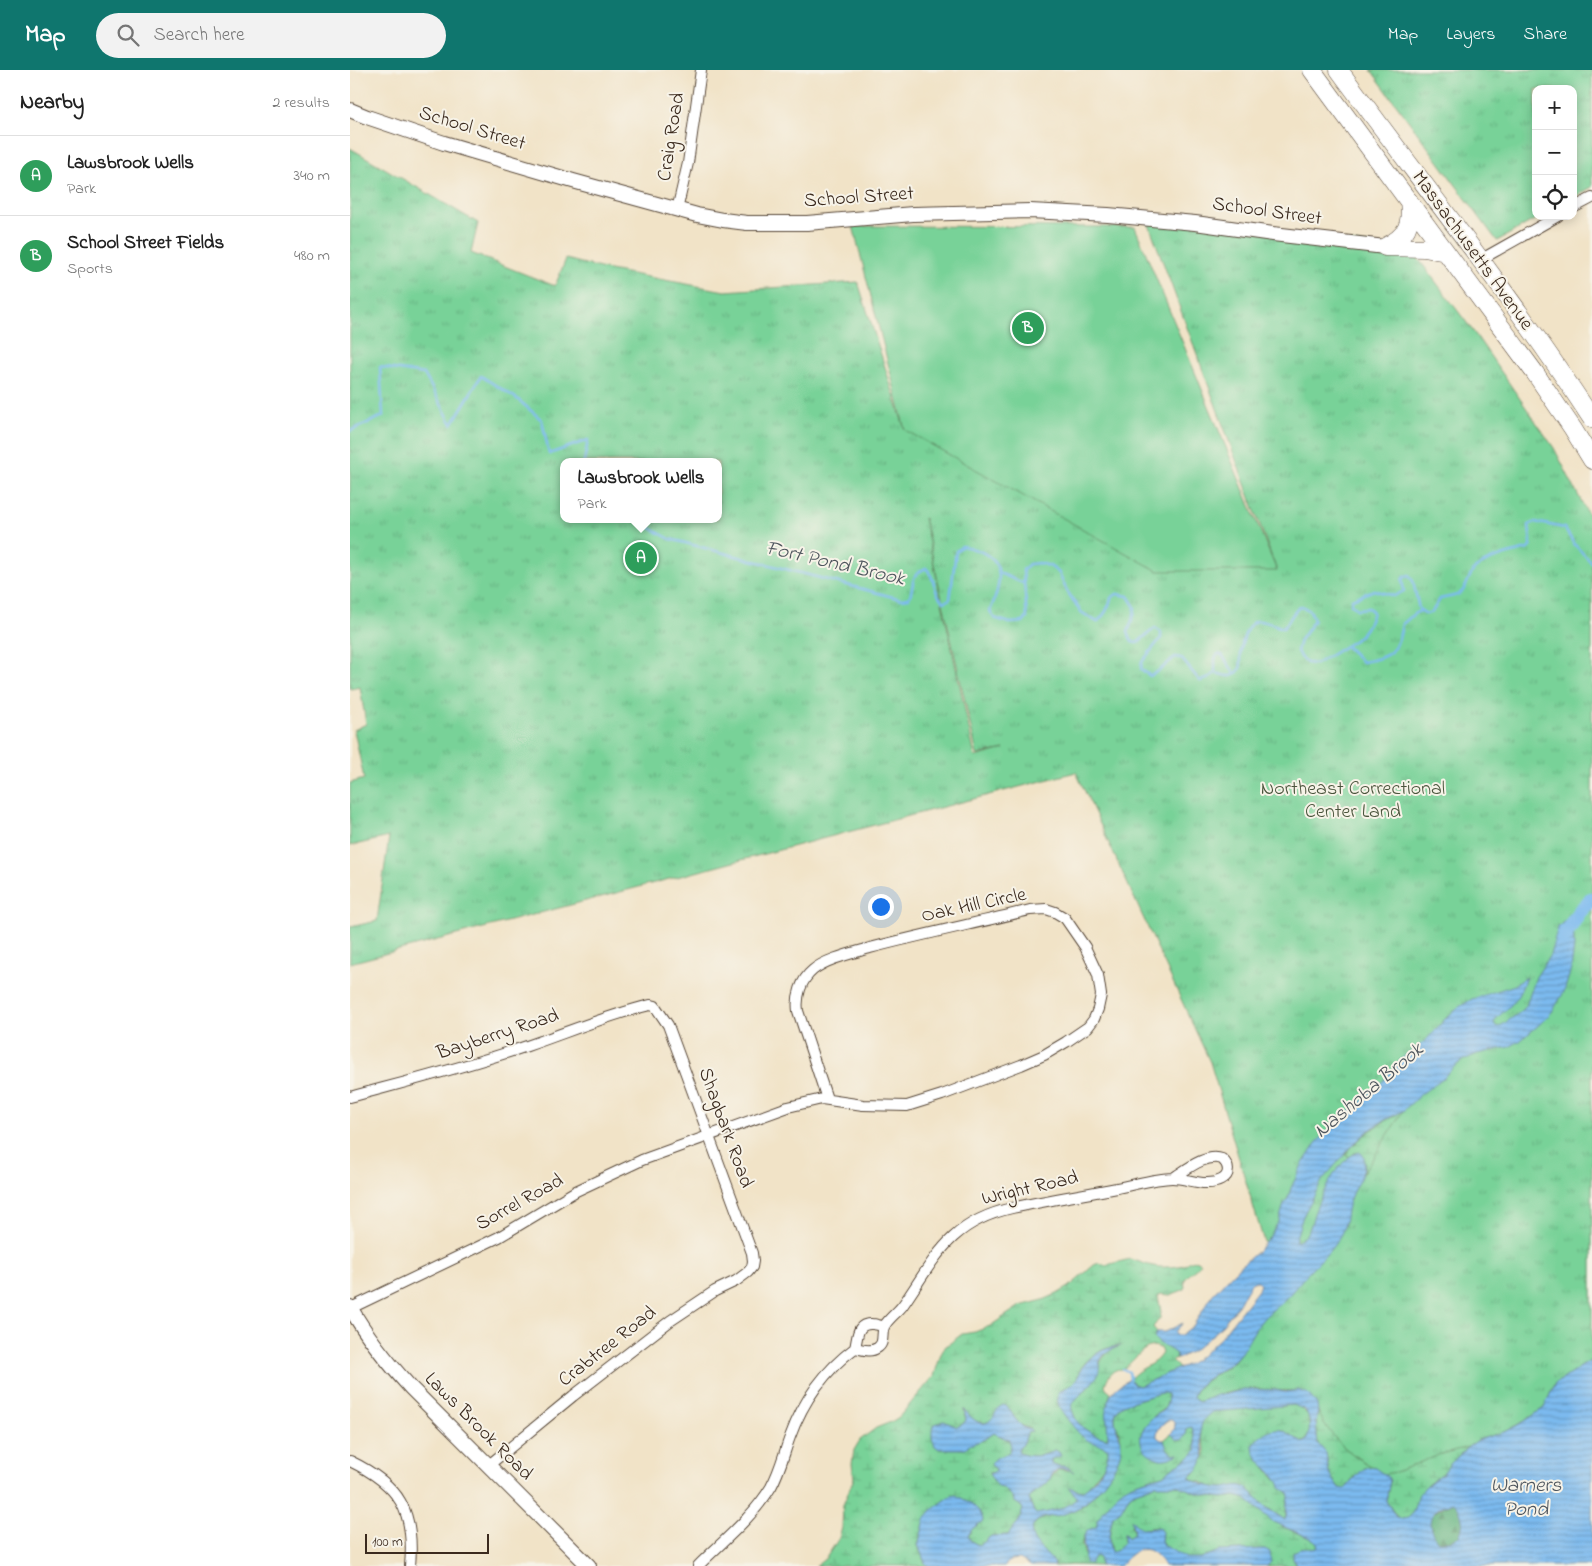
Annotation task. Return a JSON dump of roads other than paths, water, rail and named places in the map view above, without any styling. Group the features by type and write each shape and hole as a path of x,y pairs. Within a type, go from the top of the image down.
{"highway":[{"name":"Massachusetts Avenue","path":"1312,70 1540,381 1592,460"},
{"name":"Massachusetts Avenue","path":"1338,70 1480,260 1592,419"},
{"path":"1385,247 1397,242 1404,235 1411,215 1409,201"},
{"path":"1385,247 1424,248 1446,252"}],"street":[{"name":"Craig Road","path":"677,210 688,163 701,70"},
{"name":"School Street","path":"350,110 453,145 565,179 677,210 724,220 747,223 782,223 955,212 1030,211 1098,214 1195,223 1385,247"},
{"path":"1577,206 1592,198"},
{"path":"1480,260 1551,220"},
{"name":"Oak Hill Circle","path":"708,1135 788,1107 822,1099 863,1105 907,1106 1021,1065 1052,1050 1088,1027 1094,1019 1101,995 1098,975 1085,947 1073,928 1065,918 1056,912 1046,909 1030,910 840,956 814,969 805,979 800,989 797,1000 798,1011 827,1099"},
{"name":"Bayberry Road","path":"350,1097 470,1064 633,1009 650,1005 655,1006"},
{"name":"Shagbark Road","path":"655,1006 668,1025 752,1253 754,1261 752,1265"},
{"name":"Sorrel Road","path":"350,1308 499,1236 576,1192 625,1168 708,1135"},
{"name":"Wright Road","path":"855,1348 869,1351 877,1348 882,1342 884,1326 901,1307 941,1248 954,1235 973,1221 1012,1208 1173,1178 1205,1182 1218,1181 1227,1174 1228,1166 1222,1158 1209,1158 1173,1178"},
{"name":"Crabtree Road","path":"489,1465 573,1396 670,1321 715,1291 736,1281 748,1272 752,1265"},
{"name":"Laws Brook Road","path":"350,1308 387,1362 411,1388 589,1566"},
{"path":"698,1566 748,1516 766,1495 779,1471 795,1423 807,1400 830,1369 855,1348 857,1333 864,1325 884,1326"},
{"path":"350,1461 381,1479 400,1500 410,1527 412,1549 410,1566"}],"water":[{"name":"Warners Pond","path":"1573,913 1574,947 1571,969 1564,992 1552,1012 1520,1041 1509,1047 1477,1054 1455,1066 1403,1111 1383,1121 1354,1144 1323,1179 1303,1216 1295,1241 1306,1235 1321,1198 1338,1168 1353,1155 1360,1152 1364,1156 1364,1169 1352,1193 1344,1228 1338,1240 1288,1296 1263,1319 1239,1355 1230,1364 1200,1385 1193,1396 1199,1402 1217,1395 1244,1389 1285,1392 1298,1390 1307,1393 1317,1404 1318,1444 1326,1453 1329,1473 1339,1488 1345,1489 1362,1470 1368,1467 1375,1468 1388,1477 1390,1481 1386,1501 1396,1517 1403,1519 1408,1518 1412,1514 1419,1494 1426,1486 1443,1473 1468,1447 1478,1440 1507,1431 1544,1408 1555,1383 1592,1361 1592,1566 1296,1566 1293,1552 1300,1549 1318,1547 1314,1540 1273,1522 1246,1499 1235,1496 1222,1498 1197,1493 1176,1485 1155,1485 1129,1496 1122,1509 1113,1516 1109,1538 1111,1552 1116,1551 1124,1542 1124,1533 1128,1538 1134,1534 1131,1519 1143,1528 1158,1527 1162,1532 1161,1541 1163,1545 1186,1558 1201,1558 1219,1551 1265,1549 1270,1552 1271,1562 1267,1566 1164,1566 1154,1553 1143,1550 1131,1554 1120,1566 1100,1566 1099,1557 1096,1556 1090,1564 1085,1563 1084,1536 1087,1531 1097,1526 1097,1520 1114,1497 1132,1484 1163,1475 1189,1458 1196,1451 1192,1427 1187,1428 1186,1435 1182,1440 1178,1440 1171,1434 1175,1427 1172,1420 1168,1420 1162,1425 1157,1432 1157,1437 1164,1440 1167,1449 1179,1454 1168,1459 1160,1459 1148,1453 1141,1444 1144,1427 1167,1404 1167,1394 1163,1393 1119,1408 1115,1421 1120,1441 1120,1454 1111,1474 1090,1499 1074,1510 1061,1515 1040,1519 1034,1525 1032,1529 1033,1539 1055,1566 1031,1566 1020,1559 1011,1560 1004,1566 928,1566 918,1545 926,1517 933,1509 951,1496 956,1495 972,1504 982,1516 983,1521 972,1529 968,1536 971,1541 978,1545 991,1536 1008,1535 1019,1521 1023,1509 1003,1488 998,1487 989,1474 996,1471 991,1465 994,1460 1009,1453 1011,1446 1009,1440 994,1433 964,1449 939,1449 935,1446 932,1437 932,1430 935,1424 944,1421 957,1427 963,1424 966,1420 964,1409 978,1422 987,1422 991,1420 998,1408 1003,1405 1007,1406 1015,1419 1023,1427 1032,1431 1028,1432 1018,1452 1036,1456 1054,1450 1059,1452 1061,1456 1051,1459 1051,1463 1066,1466 1074,1472 1062,1468 1055,1471 1048,1482 1029,1499 1034,1512 1036,1514 1052,1511 1074,1501 1077,1497 1068,1487 1081,1491 1091,1484 1104,1467 1108,1449 1087,1440 1075,1429 1059,1406 1059,1392 1076,1381 1084,1365 1093,1356 1103,1350 1121,1346 1106,1353 1100,1361 1097,1376 1072,1406 1075,1418 1082,1427 1091,1433 1108,1439 1107,1404 1114,1391 1120,1385 1130,1379 1139,1386 1189,1364 1201,1356 1220,1338 1258,1290 1260,1284 1258,1281 1251,1283 1236,1308 1218,1330 1194,1350 1177,1359 1176,1354 1158,1342 1154,1337 1157,1332 1165,1332 1183,1323 1175,1332 1176,1335 1181,1335 1193,1326 1213,1294 1268,1239 1279,1221 1284,1204 1302,1165 1317,1142 1382,1082 1402,1058 1426,1040 1447,1017 1472,999 1512,986 1526,977 1516,999 1494,1022 1495,1026 1499,1027 1522,1011 1526,1006 1536,977 1550,955 1558,927","holes":["1294,1405 1305,1410 1307,1413 1309,1431 1305,1442 1302,1443 1282,1430 1274,1430 1266,1433 1253,1444 1256,1457 1278,1481 1280,1488 1288,1492 1285,1520 1262,1504 1245,1487 1237,1485 1225,1488 1215,1487 1200,1483 1189,1477 1199,1469 1203,1460 1201,1428 1204,1420 1212,1412","1453,1503 1461,1514 1462,1528 1454,1539 1438,1541 1432,1532 1431,1518 1436,1510"]}],"waterway":[{"name":"Fort Pond Brook","path":"350,431 383,416 380,367 424,374 452,424 481,376 516,398 542,420 549,454 588,440 585,458"},
{"name":"Fort Pond Brook","path":"641,523 670,539 901,599 909,598 913,580 920,571 926,568 940,599 944,602 950,599 956,551 962,546 987,555 994,561 998,568 999,577 998,587 990,611 994,618 1010,623 1024,622 1027,617 1023,570 1029,564 1039,563 1050,566 1059,573 1067,591 1081,612 1097,622 1106,611 1111,598 1117,594 1128,596 1135,607 1128,632 1132,642 1137,643 1155,628 1161,632 1161,638 1142,662 1141,669 1150,676 1175,657 1181,658 1200,681 1207,679 1215,673 1225,676 1237,673 1241,664 1241,650 1244,637 1253,622 1264,621 1283,628 1296,610 1302,606 1311,612 1314,620 1300,640 1297,651 1300,657 1307,663 1316,664 1355,640 1368,624 1373,612 1369,608 1357,609 1351,604 1352,599 1374,590 1394,596 1404,591 1402,580 1409,575 1413,581 1419,609 1426,614 1432,612 1440,599 1459,594 1465,588 1473,571 1481,564 1501,556 1528,549 1531,545 1529,525 1535,522 1564,528 1575,545 1592,563"},
{"name":"Fort Pond Brook","path":"999,573 1023,583"},
{"name":"Fort Pond Brook","path":"1346,646 1362,662 1385,656 1395,647 1402,624 1415,613 1421,611"},
{"name":"Fort Pond Brook","path":"1215,673 1215,658 1218,654 1222,655 1235,674"},
{"name":"Nashoba Brook","path":"1563,938 1579,912 1592,899"},
{"path":"1123,1369 1129,1372 1130,1379"}],"place":[{"name":"School Street Fields","path":"1028,328"},
{"name":"Lawsbrook Wells","path":"641,558"}],"park label":[{"name":"Northeast Correctional Center Land","path":"1353,800"}]}
